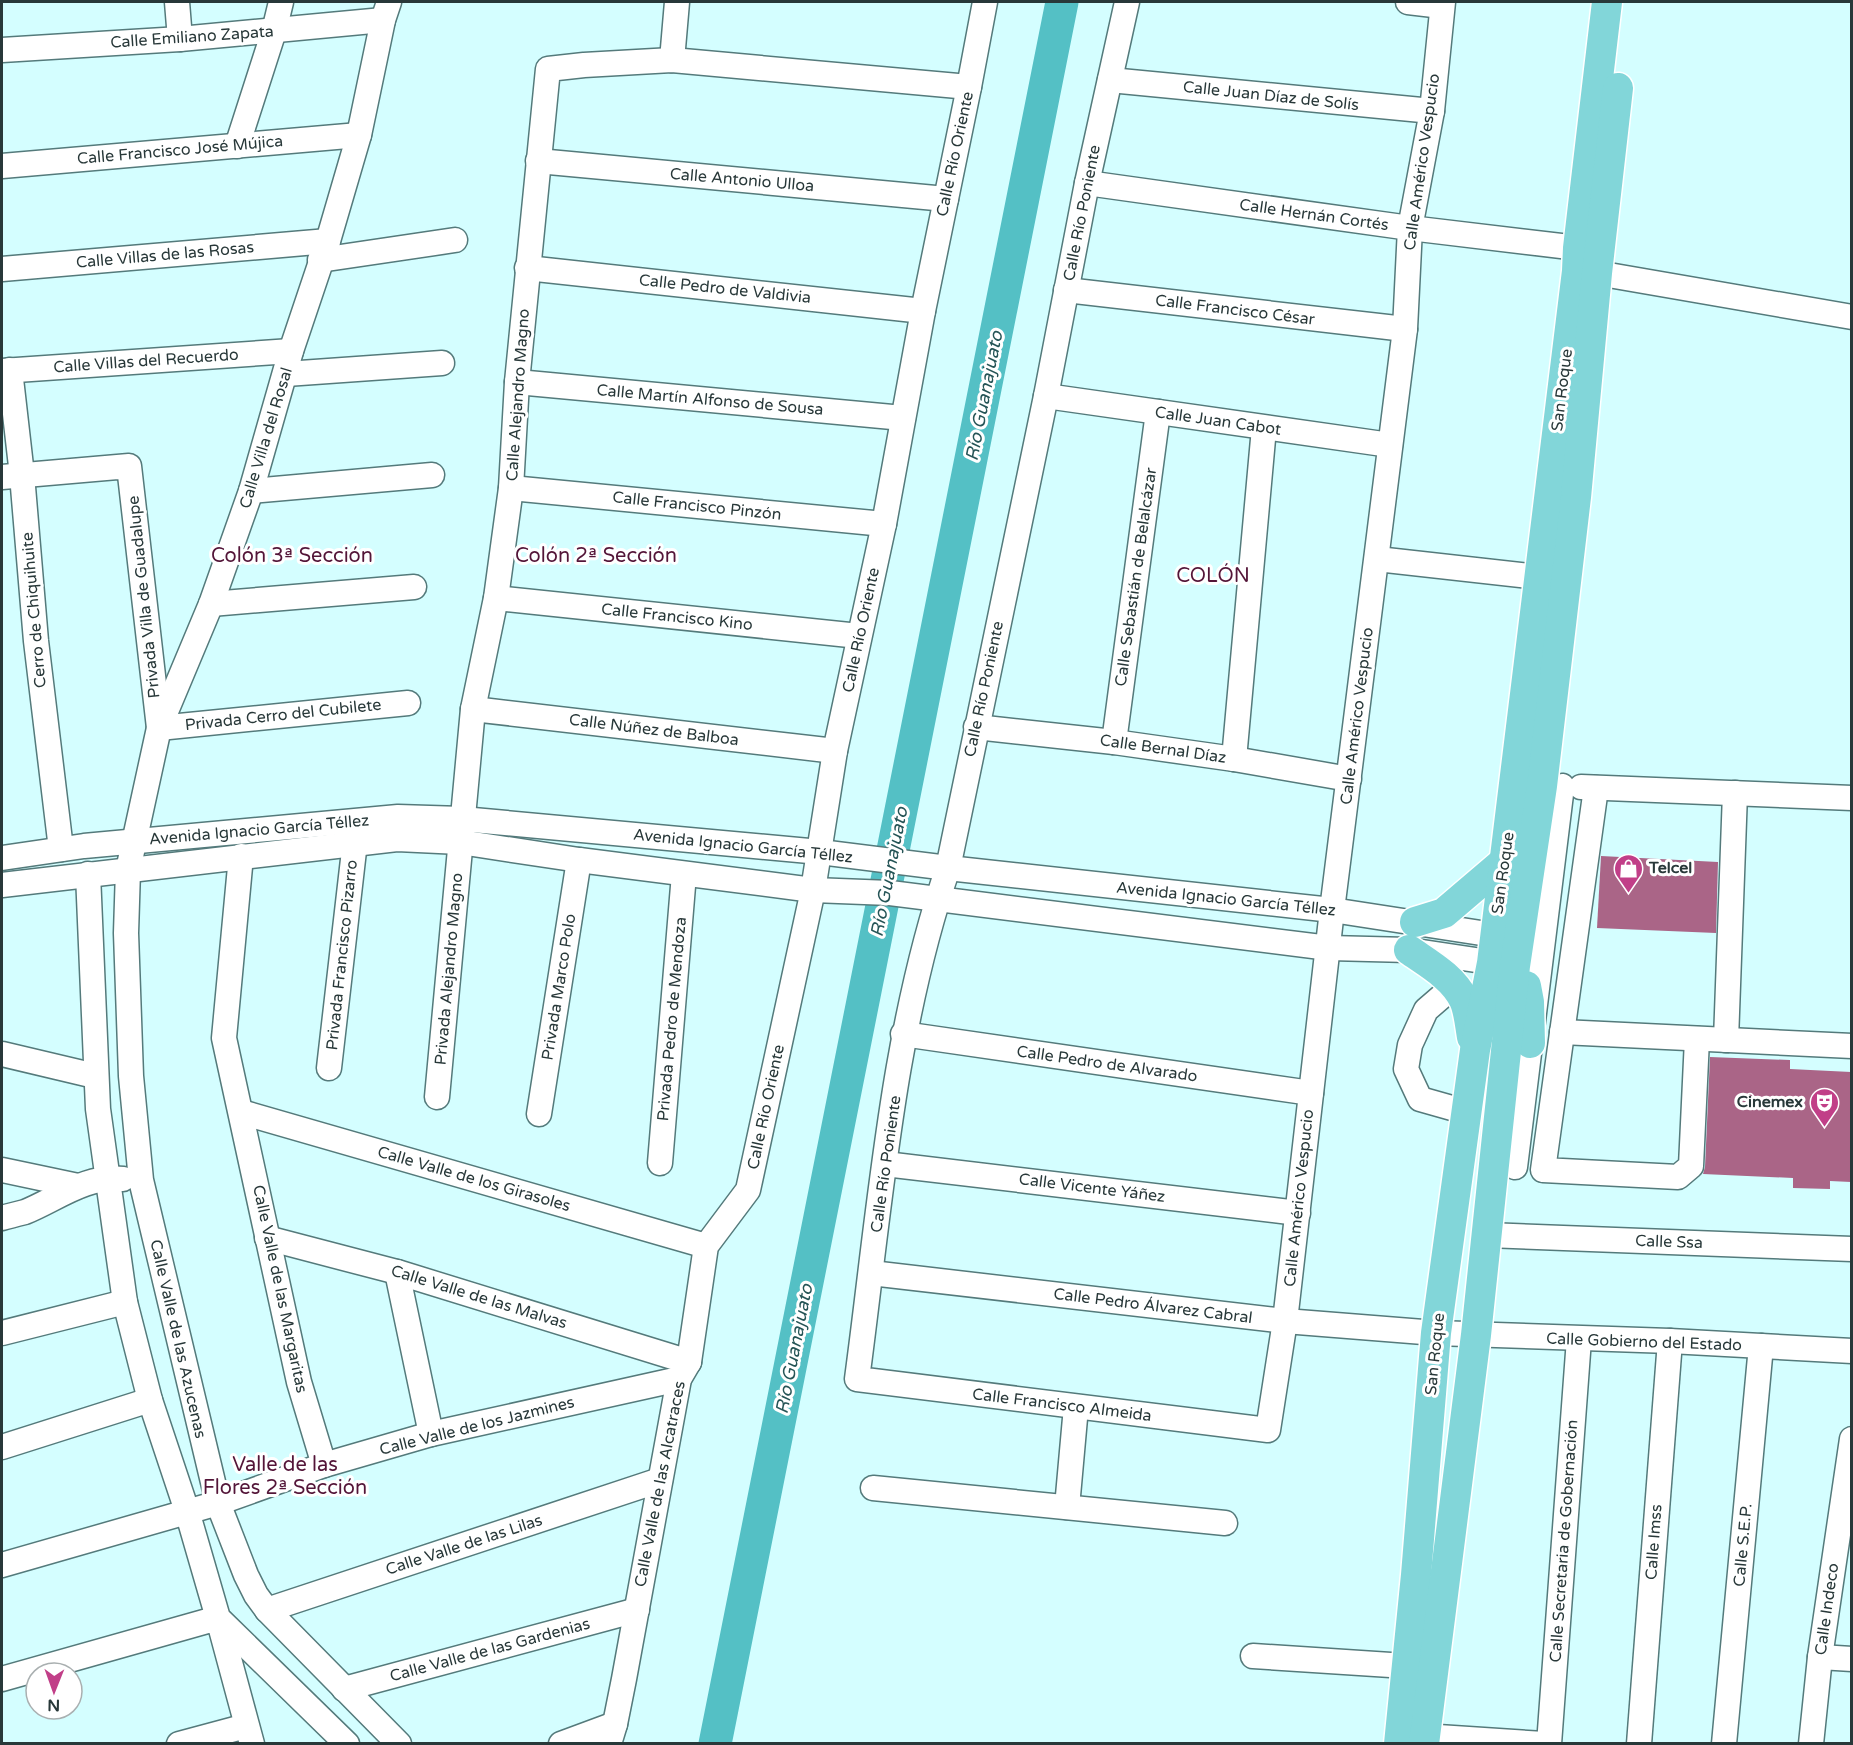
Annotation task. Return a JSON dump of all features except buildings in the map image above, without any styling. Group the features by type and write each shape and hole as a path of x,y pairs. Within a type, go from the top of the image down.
{"main road":[{"name":"San Roque","path":"1412,1739 1476,1335 1487,1235 1504,1166 1508,943 1505,861 1577,271 1607,2"},
{"name":"San Roque","path":"1412,1739 1406,1666 1436,1334 1475,1050 1508,943 1534,901 1545,877 1554,794 1576,497 1597,273 1628,2"},
{"path":"1475,1050 1465,1002 1455,985 1437,970 1412,936 1444,913 1505,861"},
{"path":"1508,943 1526,985 1529,1002 1530,1043"}],"street":[{"path":"177,2 180,39"},
{"path":"237,146 281,2"},
{"path":"672,60 677,2"},
{"name":"Calle Río Oriente","path":"706,1246 748,1190 822,891 828,853 835,751 884,524 923,311 985,2"},
{"name":"Calle Río Poniente","path":"857,1378 903,1034 976,727 1126,2"},
{"path":"1408,2 1443,4"},
{"name":"Calle Américo Vespucio","path":"1268,1430 1299,1213 1332,910 1405,329 1410,228 1432,111 1443,4"},
{"name":"Calle Emiliano Zapata","path":"2,50 274,31 386,10"},
{"name":"Calle Villa del Rosal","path":"128,870 132,841 159,728 211,604 251,491 359,135 386,10"},
{"name":"Calle Alejandro Magno","path":"461,831 473,709 496,598 511,489 527,268 548,69 672,60 969,87"},
{"name":"Calle Juan Díaz de Solís","path":"1110,80 1432,111"},
{"name":"Calle Francisco José Mújica","path":"2,166 359,135"},
{"name":"Calle Antonio Ulloa","path":"538,161 946,199"},
{"name":"Calle Hernán Cortés","path":"1087,183 1410,228 1578,248"},
{"name":"Calle Villas de las Rosas","path":"2,269 324,251 454,240"},
{"name":"Calle Pedro de Valdivia","path":"527,268 923,311"},
{"path":"1597,273 1851,317"},
{"name":"Calle Francisco César","path":"1066,290 1405,329"},
{"name":"Calle Villas del Recuerdo","path":"6,371 288,363 442,363"},
{"name":"Cerro de Chiquihuite","path":"6,371 12,476 36,641 62,849"},
{"name":"Calle Martín Alfonso de Sousa","path":"517,382 903,418"},
{"name":"Calle Juan Cabot","path":"1046,396 1390,445"},
{"name":"Calle Sebastián de Belalcázar","path":"1114,742 1158,412"},
{"path":"1234,759 1264,428"},
{"name":"Privada Villa de Guadalupe","path":"12,476 129,466 159,728"},
{"path":"251,491 432,475"},
{"name":"Calle Francisco Pinzón","path":"511,489 884,524"},
{"path":"1377,559 1539,577"},
{"path":"211,604 414,587"},
{"name":"Calle Francisco Kino","path":"496,598 859,636"},
{"name":"Privada Cerro del Cubilete","path":"159,728 408,703"},
{"name":"Calle Núñez de Balboa","path":"473,709 835,751"},
{"name":"Calle Bernal Díaz","path":"976,727 1114,742 1234,759 1349,779"},
{"path":"1543,1170 1596,788"},
{"path":"1697,1039 1691,1166 1678,1177 1504,1166 1530,1043 1554,794 1596,788 1851,798"},
{"path":"1726,1040 1735,793"},
{"name":"Avenida Ignacio García Téllez","path":"2,858 132,841 398,817 579,860 822,891 890,893 1329,948 1412,936 1508,943"},
{"name":"Avenida Ignacio García Téllez","path":"2,885 461,831 828,853 944,868 1332,910 1412,936"},
{"name":"Privada Alejandro Magno","path":"437,1097 461,831"},
{"name":"Privada Francisco Pizarro","path":"329,1068 355,842"},
{"name":"Calle Valle de las Margaritas","path":"241,856 224,1038 242,1112 298,1382 324,1465"},
{"name":"Privada Marco Polo","path":"539,1114 579,860"},
{"name":"Calle Valle de las Azucenas","path":"128,870 126,933 131,1076 141,1180 218,1503 246,1575 267,1610 399,1743"},
{"path":"88,874 95,1076 125,1302 150,1400 187,1511 249,1735 179,1743"},
{"name":"Privada Pedro de Mendoza","path":"660,1163 684,874"},
{"path":"1455,985 1426,1010 1410,1046 1406,1069 1420,1099 1466,1112"},
{"path":"1562,1032 1851,1046"},
{"name":"Calle Pedro de Alvarado","path":"903,1034 1311,1094"},
{"path":"2,1054 95,1076"},
{"name":"Calle Valle de los Girasoles","path":"242,1112 706,1246"},
{"name":"Calle Vicente Yáñez","path":"885,1164 1299,1213"},
{"path":"2,1170 78,1186"},
{"path":"2,1218 23,1212 78,1186 107,1177 141,1180"},
{"name":"Calle Ssa","path":"1487,1235 1851,1249"},
{"name":"Calle Valle de las Malvas","path":"267,1238 397,1272 684,1370"},
{"name":"Calle Valle de las Alcatraces","path":"612,1733 660,1480 684,1370 706,1246"},
{"path":"397,1272 431,1434"},
{"name":"Calle Pedro Álvarez Cabral","path":"871,1273 1285,1321 1436,1334"},
{"path":"2,1333 125,1302"},
{"name":"Calle Gobierno del Estado","path":"1436,1334 1670,1341 1851,1351"},
{"name":"Calle Secretaria de Gobernación","path":"1549,1743 1579,1339"},
{"name":"Calle Imss","path":"1639,1743 1670,1341"},
{"name":"Calle S.E.P.","path":"1724,1743 1761,1347"},
{"name":"Calle Valle de los Jazmines","path":"2,1565 218,1503 324,1465 431,1434 684,1370"},
{"name":"Calle Francisco Almeida","path":"857,1378 1268,1430"},
{"path":"2,1447 150,1400"},
{"path":"1067,1507 1076,1407"},
{"name":"Calle Indeco","path":"1811,1743 1820,1657 1851,1444"},
{"name":"Calle Valle de las Lilas","path":"267,1610 660,1480"},
{"path":"873,1488 1225,1523"},
{"name":"Calle Valle de las Gardenias","path":"344,1689 636,1610"},
{"path":"2,1679 218,1617"},
{"path":"218,1617 347,1743"},
{"path":"1253,1656 1406,1666"},
{"path":"1820,1657 1851,1659"},
{"path":"561,1743 612,1733"},
{"path":"1412,1739 1544,1743"}],"waterway":[{"name":"Río Guanajuato","path":"715,1744 1062,2"}],"place":[{"name":"Telcel","path":"1628,894"},
{"name":"Cinemex","path":"1824,1128"}],"district":[{"name":"Colón 3ª Sección","path":"292,556"},
{"name":"Colón 2ª Sección","path":"596,556"},
{"name":"COLÓN","path":"1213,576"},
{"name":"Valle de las Flores 2ª Sección","path":"285,1476"}]}
